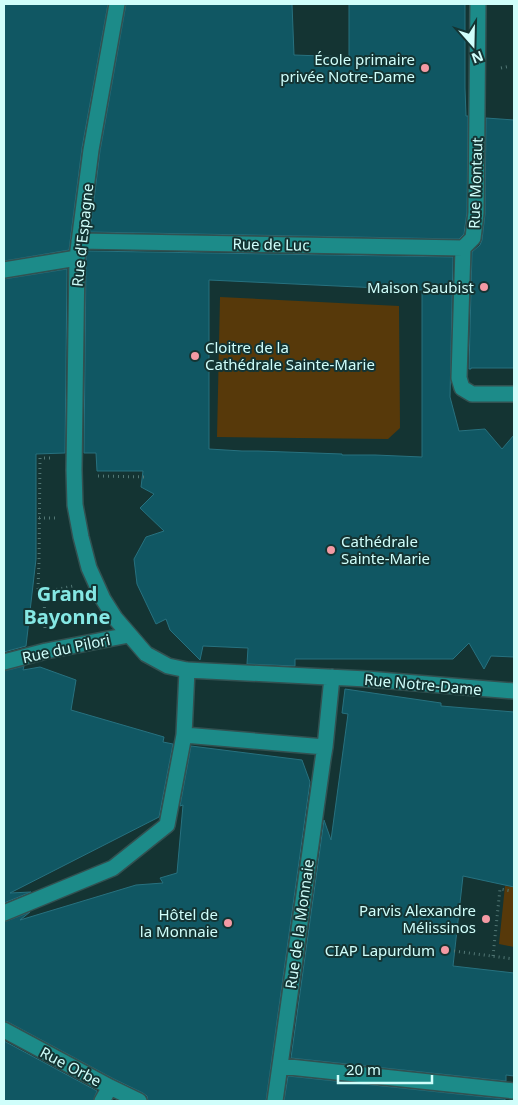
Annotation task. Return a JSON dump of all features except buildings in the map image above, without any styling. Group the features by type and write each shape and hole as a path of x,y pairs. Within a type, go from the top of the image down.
{"street":[{"name":"Rue d'Espagne","path":"117,4 91,150 77,258 74,473 75,505 89,568 103,599 129,635"},
{"name":"Rue Montaut","path":"478,4 476,213 473,238 462,248 459,378 462,388 472,394 514,394"},
{"name":"Rue de Luc","path":"79,241 462,248"},
{"path":"4,270 77,258"},
{"name":"Rue du Pilori","path":"4,662 46,651 129,635"},
{"name":"Rue Notre-Dame","path":"129,635 146,654 168,666 187,670 367,679 514,691"},
{"path":"4,913 113,868 167,825 184,735 187,670"},
{"name":"Rue de la Monnaie","path":"274,1101 325,747 332,678"},
{"path":"184,735 325,747"},
{"name":"Rue Orbe","path":"4,1030 139,1101"},
{"path":"280,1066 514,1091"},
{"path":"102,1101 110,1087"}],"path":[{"path":"46,651 44,592 38,588 40,562 40,458 56,458"},
{"path":"74,473 144,477"},
{"path":"40,518 56,518"},
{"path":"493,956 500,889 512,891"},
{"path":"454,951 514,959"}],"shaded area":[{"path":"220,297 399,306 400,428 388,439 217,437"},
{"path":"505,886 514,887 514,947 499,944"}],"place":[{"name":"École primaire privée Notre-Dame","path":"425,68"},
{"name":"Maison Saubist","path":"484,287"},
{"name":"Cloitre de la Cathédrale Sainte-Marie","path":"195,356"},
{"name":"Cathédrale Sainte-Marie","path":"331,550"},
{"name":"Parvis Alexandre Mélissinos","path":"486,919"},
{"name":"Hôtel de la Monnaie","path":"228,923"},
{"name":"CIAP Lapurdum","path":"445,950"}],"district":[{"name":"Grand Bayonne","path":"67,604"}]}
